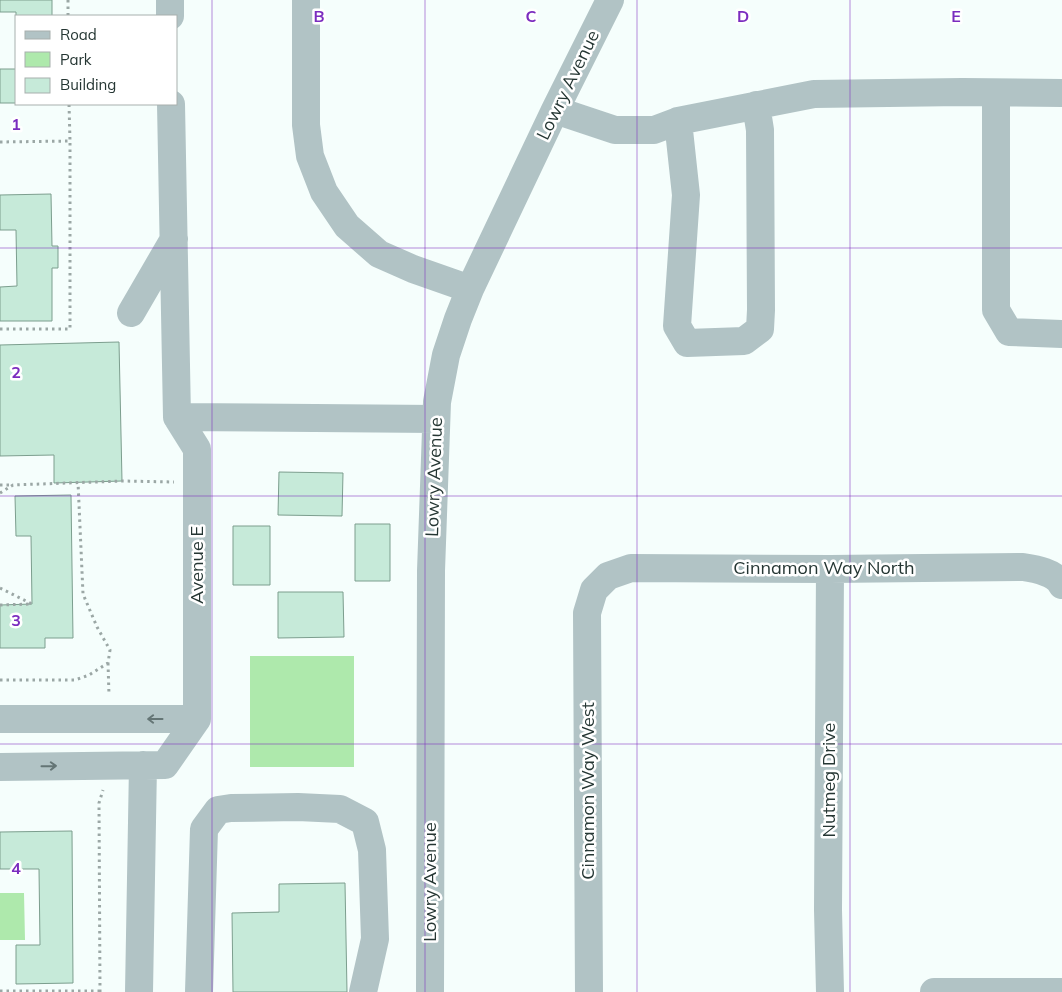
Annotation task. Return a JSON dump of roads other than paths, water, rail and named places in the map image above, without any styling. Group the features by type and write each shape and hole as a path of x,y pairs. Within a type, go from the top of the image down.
{"street":[{"path":"170,0 170,15"},
{"path":"306,0 306,125 310,156 324,192 347,226 379,254 413,270 470,288"},
{"name":"Lowry Avenue","path":"430,992 431,571 437,402 446,355 470,288 610,0"},
{"path":"996,93 996,310 1009,332 1062,334"},
{"path":"556,110 616,130 654,130 678,120 814,94 1062,93"},
{"path":"171,105 177,417 436,419"},
{"path":"678,120 686,195 677,326 687,343 744,341 760,329 761,310 760,130 756,105"},
{"path":"131,313 174,239"},
{"name":"Avenue E","path":"177,417 197,449 197,718"},
{"name":"Cinnamon Way North","path":"594,590 608,576 631,568 830,569 1023,567 1040,570 1061,583"},
{"name":"Nutmeg Drive","path":"830,569 828,910 830,992"},
{"name":"Cinnamon Way West","path":"589,992 587,612 594,590"},
{"path":"0,719 197,718"},
{"path":"0,767 164,765 197,718"},
{"path":"139,992 143,765"},
{"path":"199,992 204,830 218,810 298,806 340,809 365,822 372,850 375,939 363,992"},
{"path":"934,992 1062,992"}]}
